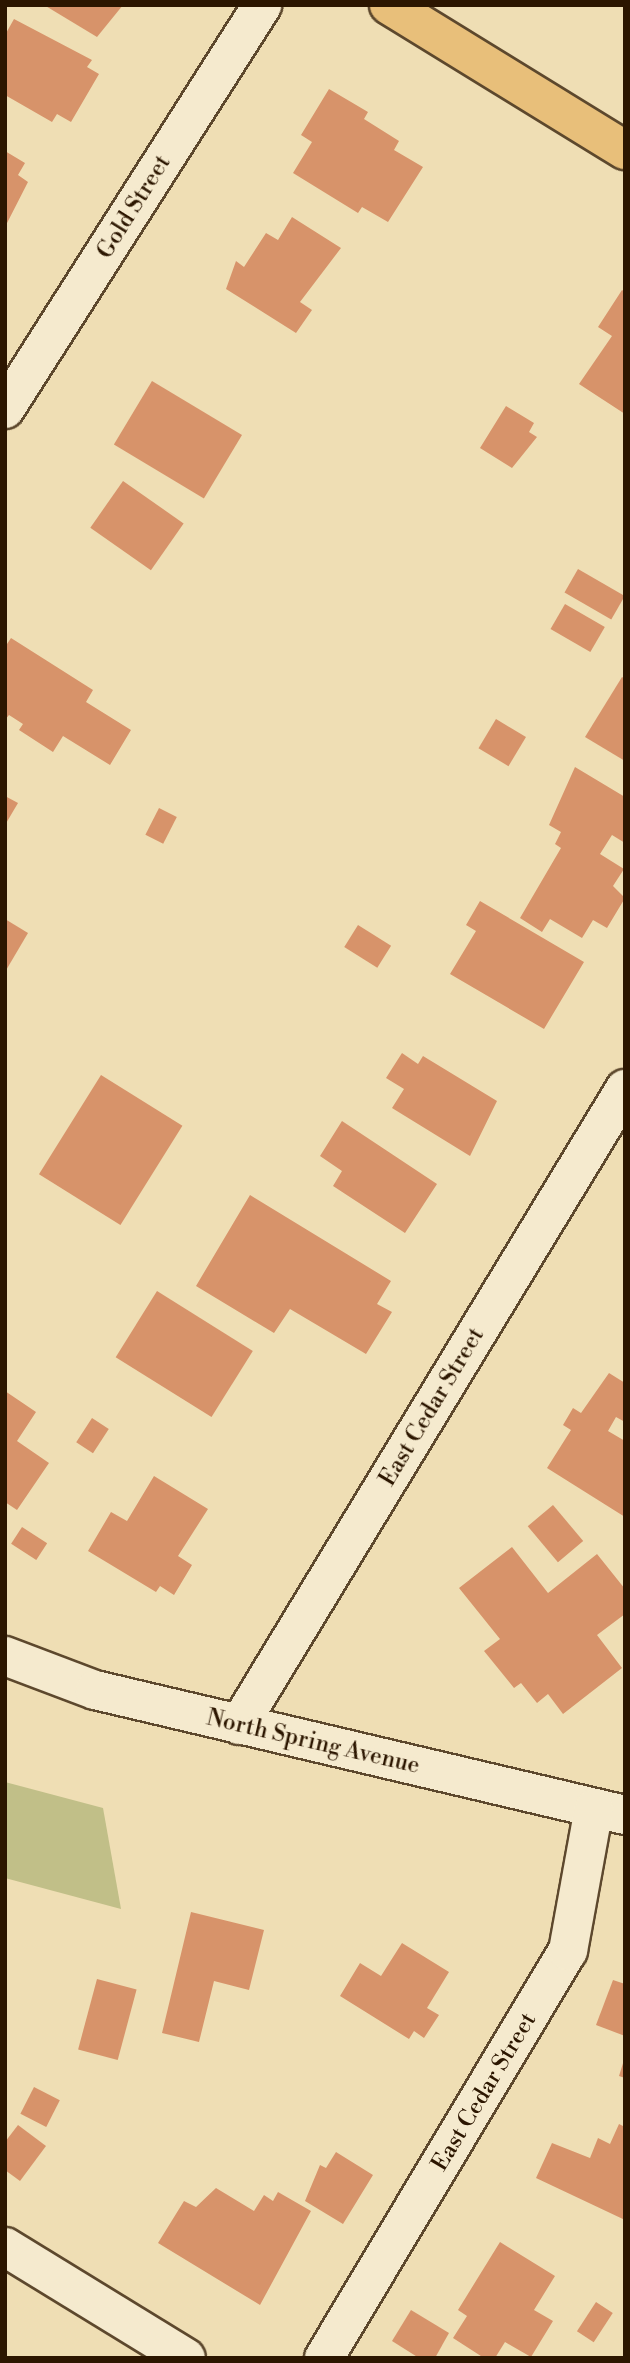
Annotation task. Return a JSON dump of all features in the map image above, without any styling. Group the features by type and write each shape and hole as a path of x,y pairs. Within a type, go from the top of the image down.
{"main road":[{"path":"390,5 625,149"}],"street":[{"name":"Gold Street","path":"5,410 262,5"},
{"name":"East Cedar Street","path":"239,1725 625,1089"},
{"name":"North Spring Avenue","path":"5,1656 95,1690 610,1812"},
{"name":"East Cedar Street","path":"324,2358 568,1951 610,1812"},
{"path":"5,2247 186,2358"}],"shaded area":[{"path":"5,1782 103,1808 121,1909 5,1878"}],"building":[{"path":"44,5 123,5 97,37"},
{"path":"14,19 92,60 87,67 99,74 71,122 57,114 52,122 5,95 5,35"},
{"path":"329,89 368,112 364,119 399,141 394,150 423,167 388,222 362,207 358,213 293,173 312,142 301,135"},
{"path":"5,151 25,163 18,175 28,182 5,227"},
{"path":"292,217 341,248 300,302 312,310 296,333 226,289 236,261 244,267 266,233 278,240"},
{"path":"622,290 625,292 625,414 579,384 612,336 598,327"},
{"path":"152,381 242,435 204,499 114,444"},
{"path":"506,406 534,423 529,432 537,437 512,468 480,448"},
{"path":"123,481 184,523 151,570 90,528"},
{"path":"578,569 625,596 611,619 564,592"},
{"path":"565,604 605,627 590,652 550,629"},
{"path":"11,638 93,690 86,702 131,730 110,765 63,736 53,752 19,730 23,724 9,715 5,720 5,647"},
{"path":"622,677 625,679 625,761 585,737"},
{"path":"496,719 526,737 508,766 478,748"},
{"path":"575,767 625,797 625,843 612,835 600,854 624,869 613,886 625,898 607,928 593,920 582,938 550,919 542,932 520,918 561,848 555,844 561,832 549,825"},
{"path":"5,796 18,803 5,825"},
{"path":"159,808 177,817 163,844 145,835"},
{"path":"480,901 584,962 544,1029 450,974 476,931 466,925"},
{"path":"5,919 28,933 5,972"},
{"path":"358,925 391,946 377,968 344,947"},
{"path":"402,1053 418,1064 423,1056 497,1101 470,1156 392,1108 404,1089 386,1078"},
{"path":"101,1075 182,1126 120,1225 39,1174"},
{"path":"342,1121 437,1184 405,1233 333,1186 342,1171 320,1156"},
{"path":"250,1195 391,1281 377,1304 392,1312 366,1354 290,1309 274,1333 196,1286"},
{"path":"157,1291 253,1351 211,1417 116,1357"},
{"path":"609,1373 625,1383 625,1422 616,1417 608,1431 625,1441 625,1517 547,1468 571,1430 563,1425 573,1408 581,1413"},
{"path":"5,1391 36,1412 17,1441 49,1463 17,1510 5,1502"},
{"path":"92,1418 109,1429 93,1453 76,1442"},
{"path":"154,1476 208,1509 178,1556 192,1565 174,1595 160,1586 156,1592 88,1551 111,1512 127,1521"},
{"path":"553,1505 583,1541 558,1562 528,1526"},
{"path":"22,1527 47,1543 36,1560 11,1544"},
{"path":"512,1547 548,1593 597,1554 625,1589 625,1614 597,1635 622,1668 563,1714 548,1694 537,1703 521,1683 514,1688 484,1651 500,1639 459,1588"},
{"path":"191,1912 264,1930 249,1990 214,1981 199,2042 162,2033"},
{"path":"402,1943 449,1972 427,2008 439,2015 424,2038 414,2031 409,2039 340,1996 360,1963 381,1976"},
{"path":"97,1979 137,1990 118,2060 78,2050"},
{"path":"613,1980 625,1984 625,2036 596,2025"},
{"path":"625,2060 625,2078 619,2076"},
{"path":"34,2087 60,2100 46,2127 20,2114"},
{"path":"619,2124 625,2127 625,2220 536,2178 552,2143 590,2158 598,2138 610,2144"},
{"path":"18,2125 46,2146 20,2181 5,2170 5,2142"},
{"path":"336,2152 373,2175 343,2224 305,2201 320,2165 326,2168"},
{"path":"216,2188 254,2211 264,2195 273,2201 278,2192 311,2211 260,2305 158,2243 184,2201 196,2207"},
{"path":"500,2242 555,2276 534,2310 553,2321 531,2357 505,2342 495,2358 484,2358 453,2338 467,2316 458,2310"},
{"path":"596,2302 613,2313 594,2342 577,2331"},
{"path":"411,2310 449,2333 435,2358 419,2358 392,2341"}]}
